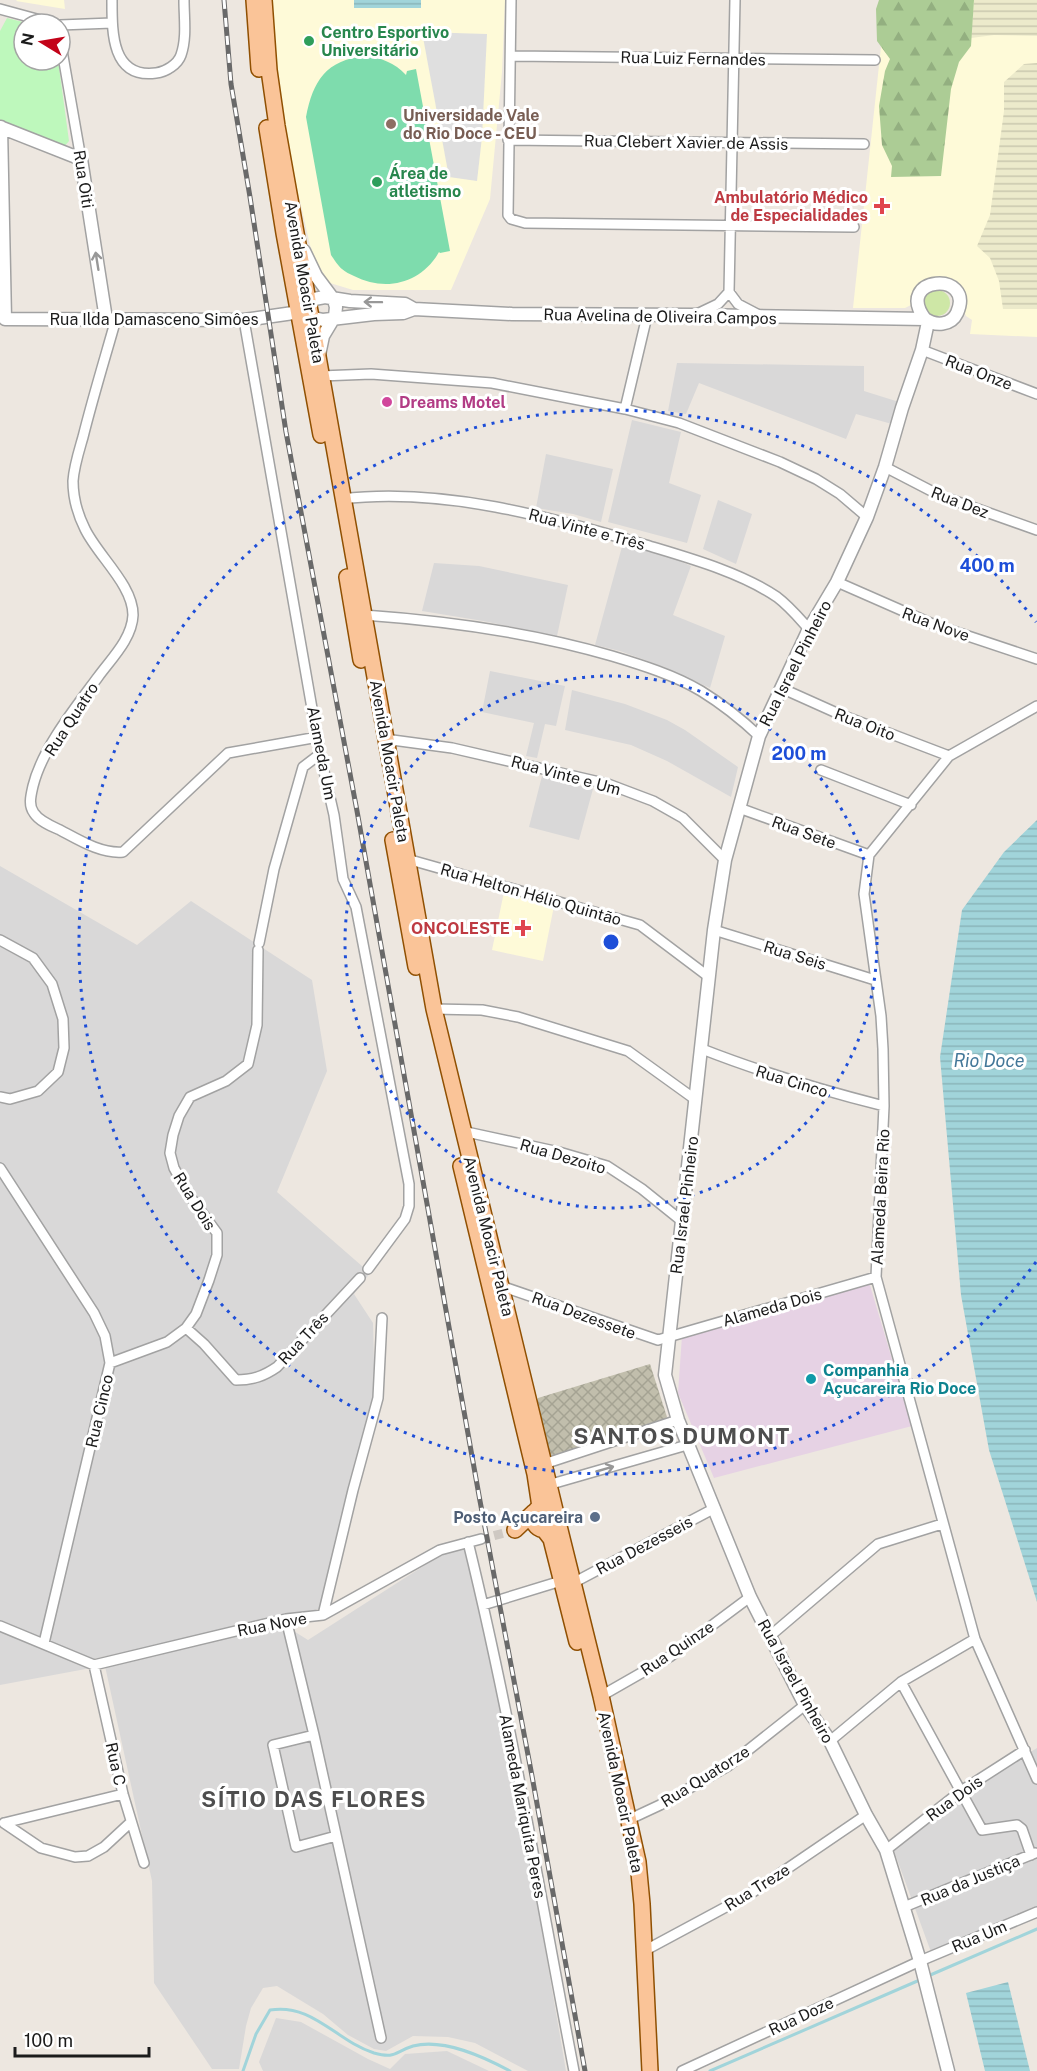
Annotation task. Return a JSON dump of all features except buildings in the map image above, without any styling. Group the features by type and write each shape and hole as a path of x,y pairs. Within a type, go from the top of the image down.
{"main road":[{"name":"Avenida Moacir Paleta","path":"254,0 256,46 267,126 303,312 416,966 453,1136 535,1474 537,1510"},
{"name":"Avenida Moacir Paleta","path":"264,0 269,70 296,233 303,312 319,356 342,499 434,1009 557,1516 567,1582 627,1853 640,2071"},
{"path":"547,1506 557,1516 555,1525 542,1530 509,1531 537,1510 547,1506"},
{"path":"537,1510 533,1520 542,1530"},
{"name":"Avenida Moacir Paleta","path":"542,1530 550,1539 567,1582 601,1696 630,1819 638,1862 642,1904 650,2071"}],"street":[{"path":"4,10 11,0"},
{"path":"112,0 114,43 122,61 129,68 143,74 159,73 172,66 180,57 185,39 184,0"},
{"path":"511,0 508,140 508,215 511,219 525,223 854,227"},
{"path":"735,0 734,143 729,292 738,304 762,316"},
{"path":"72,25 112,23"},
{"name":"Rua Luiz Fernandes","path":"510,56 875,60"},
{"name":"Rua Oiti","path":"66,72 111,319"},
{"path":"3,319 0,127 81,159"},
{"name":"Rua Clebert Xavier de Assis","path":"508,140 864,144"},
{"path":"296,233 310,266 336,307 335,316 323,336 319,356"},
{"name":"Rua Avelina de Oliveira Campos","path":"303,312 318,320 403,313 414,309 512,314 695,315 906,320 927,320 941,324 954,317 959,304 957,294 947,284 933,283 927,286 920,293 914,313 906,320"},
{"path":"695,315 718,304 729,292"},
{"path":"303,312 314,299 332,298"},
{"name":"Rua Avelina de Oliveira Campos","path":"332,298 405,304 414,309"},
{"path":"918,302 919,312 927,320"},
{"name":"Rua Ilda Damasceno Simôes","path":"3,319 244,320 303,312"},
{"path":"625,409 647,316"},
{"name":"Rua Quatro","path":"111,319 73,482 75,499 85,530 132,601 133,616 131,628 122,645 84,697 45,758 35,779 30,800 33,812 48,824 93,847 111,853 123,852 228,753 318,737"},
{"name":"Alameda Um","path":"244,320 320,754 334,814 343,879 356,906 409,1184 409,1206 405,1219 368,1269"},
{"name":"Rua Israel Pinheiro","path":"927,320 921,350 867,517 837,582 809,629 759,736 726,860 714,930 665,1375 687,1445 750,1597 806,1706 830,1741 886,1850 921,1963 944,2070"},
{"name":"Rua Onze","path":"921,350 1037,394"},
{"path":"321,376 390,375 492,383 625,409 679,423 789,466 840,494 867,517"},
{"name":"Rua Dez","path":"885,467 941,496 1037,530"},
{"name":"Rua Vinte e Três","path":"342,499 416,498 477,504 535,514 602,531 683,556 750,582 777,597 809,629"},
{"name":"Rua Nove","path":"837,582 935,625 1037,659"},
{"path":"364,615 416,618 481,627 576,646 634,662 699,690 733,712 759,736"},
{"name":"Rua Oito","path":"781,688 839,714 949,756"},
{"path":"869,855 949,756 1037,706"},
{"name":"Rua Vinte e Um","path":"385,739 452,748 608,784 653,801 683,819 726,860"},
{"name":"Rua Dois","path":"110,1363 167,1342 186,1328 196,1314 217,1255 216,1233 189,1195 174,1168 170,1153 173,1134 179,1116 190,1097 226,1081 248,1064 257,1025 259,946 273,869 303,767 320,754"},
{"path":"821,770 911,805"},
{"name":"Rua Sete","path":"739,808 869,855"},
{"name":"Alameda Beira Rio","path":"869,855 864,894 881,1016 884,1106 876,1277 975,1639 1037,1779"},
{"name":"Rua Helton Hélio Quintão","path":"407,859 640,924 709,977"},
{"name":"Rua Seis","path":"714,930 875,980"},
{"path":"0,940 33,958 52,984 63,1018 64,1048 58,1072 38,1091 10,1099 0,1097"},
{"path":"434,1009 482,1011 518,1017 628,1051 696,1100"},
{"name":"Rua Cinco","path":"702,1049 800,1084 884,1106"},
{"name":"Rua Dezoito","path":"462,1131 559,1152 607,1166 642,1189 682,1222"},
{"name":"Rua Cinco","path":"0,1168 94,1313 105,1336 110,1363 44,1643"},
{"name":"Alameda Dois","path":"669,1336 876,1277"},
{"name":"Rua Três","path":"186,1328 204,1344 236,1380 250,1380 278,1367 360,1278"},
{"name":"Rua Dezessete","path":"501,1286 651,1339 658,1340 669,1336"},
{"name":"Rua Nove","path":"94,1665 286,1619 323,1615 378,1398 382,1318"},
{"path":"544,1464 678,1420"},
{"path":"548,1485 687,1445"},
{"name":"Rua Dezesseis","path":"483,1605 567,1582 715,1508"},
{"path":"770,1636 878,1544 942,1524"},
{"path":"323,1615 440,1550 481,1539"},
{"name":"Alameda Mariquita Peres","path":"468,1542 521,1792 574,2071"},
{"name":"Rua Quinze","path":"601,1696 671,1656 750,1597"},
{"path":"286,1619 381,2038"},
{"path":"0,1626 94,1665"},
{"path":"830,1741 901,1682 975,1639"},
{"name":"Rua C","path":"94,1665 123,1794 144,1863"},
{"path":"901,1682 982,1830 1017,1825 1022,1829 1034,1853"},
{"name":"Rua Quatorze","path":"630,1819 660,1805 728,1766 806,1706"},
{"path":"314,1735 273,1745 296,1847 336,1836"},
{"name":"Rua Dois","path":"886,1850 961,1791 1025,1750"},
{"path":"123,1794 4,1823 40,1848 75,1857 88,1856 104,1847 131,1822"},
{"name":"Rua Treze","path":"644,1951 750,1894 866,1815"},
{"name":"Rua da Justiça","path":"904,1907 1034,1853"},
{"name":"Rua Um","path":"921,1963 1037,1912"},
{"name":"Rua Doze","path":"682,2071 921,1963"}],"shaded area":[{"path":"17,0 64,0 65,9 16,1"},
{"name":"Universidade Vale do Rio Doce - CEU","path":"271,0 505,0 502,72 490,199 451,290 353,290 330,283 317,264 310,245 294,175 277,73"},
{"path":"886,0 1037,0 1037,337 970,334 972,320 966,316 949,279 944,278 936,277 918,286 911,305 905,308 853,308"},
{"path":"974,0 1037,0 1037,36 994,35 971,38"},
{"path":"422,32 487,34 482,137 477,181 449,177"},
{"path":"1037,63 1037,309 1003,309 999,281 990,258 977,246 990,215 1004,111 1004,82 1024,64"},
{"path":"677,363 864,366 864,391 899,402 892,424 856,414 846,439 699,383 686,414 668,411"},
{"path":"632,420 681,432 669,483 701,495 687,543 608,522"},
{"path":"546,454 613,469 601,522 573,514 536,508"},
{"path":"718,500 752,514 736,564 703,549"},
{"path":"623,543 660,553 691,566 673,615 725,636 710,688 664,667 620,651 595,645"},
{"path":"434,563 479,566 568,585 557,636 422,611"},
{"path":"490,671 565,686 556,726 545,724 537,758 526,756 534,723 482,712"},
{"path":"572,690 625,704 667,720 685,730 738,767 731,797 667,761 631,745 565,730"},
{"path":"542,776 593,789 579,840 529,827"},
{"path":"0,866 137,945 191,901 312,980 327,1071 277,1192 370,1273 354,1294 373,1323 375,1396 348,1502 331,1605 93,1659 91,1668 0,1685"},
{"name":"ONCOLESTE","path":"504,892 554,906 543,961 492,950"},
{"name":"Companhia Açucareira Rio Doce","path":"869,1282 912,1426 714,1478 678,1393 682,1336"},
{"path":"650,1364 667,1417 665,1420 552,1456 548,1454 536,1402 538,1398"},
{"path":"466,1545 490,1627 566,2071 528,2071 475,2043 448,2037 413,2036 386,2051 374,2049 348,2035 323,2014 277,1986 263,1988 251,2008 239,2069 212,2069 154,1983 152,1881 105,1666 284,1625 308,1640 436,1558"},
{"path":"1037,1748 1037,1912 931,1952 894,1851 965,1792"},
{"path":"276,2018 301,2022 390,2069 405,2054 447,2051 489,2071 263,2071 259,2062"}],"green space":[{"path":"879,0 974,0 971,46 959,62 951,89 941,176 891,177 892,166 882,145 879,106 885,71 890,59 877,41 876,9"},
{"path":"7,18 12,19 12,72 60,72 69,141 63,148 0,124 0,31"},
{"name":"Área de atletismo","path":"365,56 387,61 406,75 407,71 416,69 450,251 439,252 422,272 412,278 390,284 378,284 349,274 331,255 306,117 317,83 324,74 340,62"},
{"path":"937,290 946,294 950,303 946,312 937,316 928,312 924,303 928,294"}],"water":[{"path":"354,0 421,0 421,8 354,8"},
{"name":"Rio Doce","path":"1037,820 1037,1602 989,1450 961,1295 940,1057 962,910 1004,852"},
{"path":"1008,1982 1030,2071 985,2071 966,1993"}],"waterway":[{"path":"928,1976 1037,1929"},
{"path":"710,2071 922,1979"},
{"path":"243,2071 256,2034 270,2010 285,2009 312,2017 360,2047 381,2055 391,2055 413,2046 438,2045 463,2050 510,2071"}],"tunnel":[{"path":"481,1539 504,1533"}],"railway":[{"path":"224,0 231,84 286,432 357,811 480,1501 585,2071"}],"place":[{"name":"Centro Esportivo Universitário","path":"309,41"},
{"name":"Universidade Vale do Rio Doce - CEU","path":"391,124"},
{"name":"Área de atletismo","path":"377,182"},
{"name":"Ambulatório Médico de Especialidades","path":"882,206"},
{"name":"Dreams Motel","path":"387,402"},
{"name":"ONCOLESTE","path":"523,928"},
{"name":"Companhia Açucareira Rio Doce","path":"811,1379"},
{"name":"Posto Açucareira","path":"595,1517"}],"district":[{"name":"SANTOS DUMONT","path":"682,1436"},
{"name":"SÍTIO DAS FLORES","path":"314,1799"}]}
